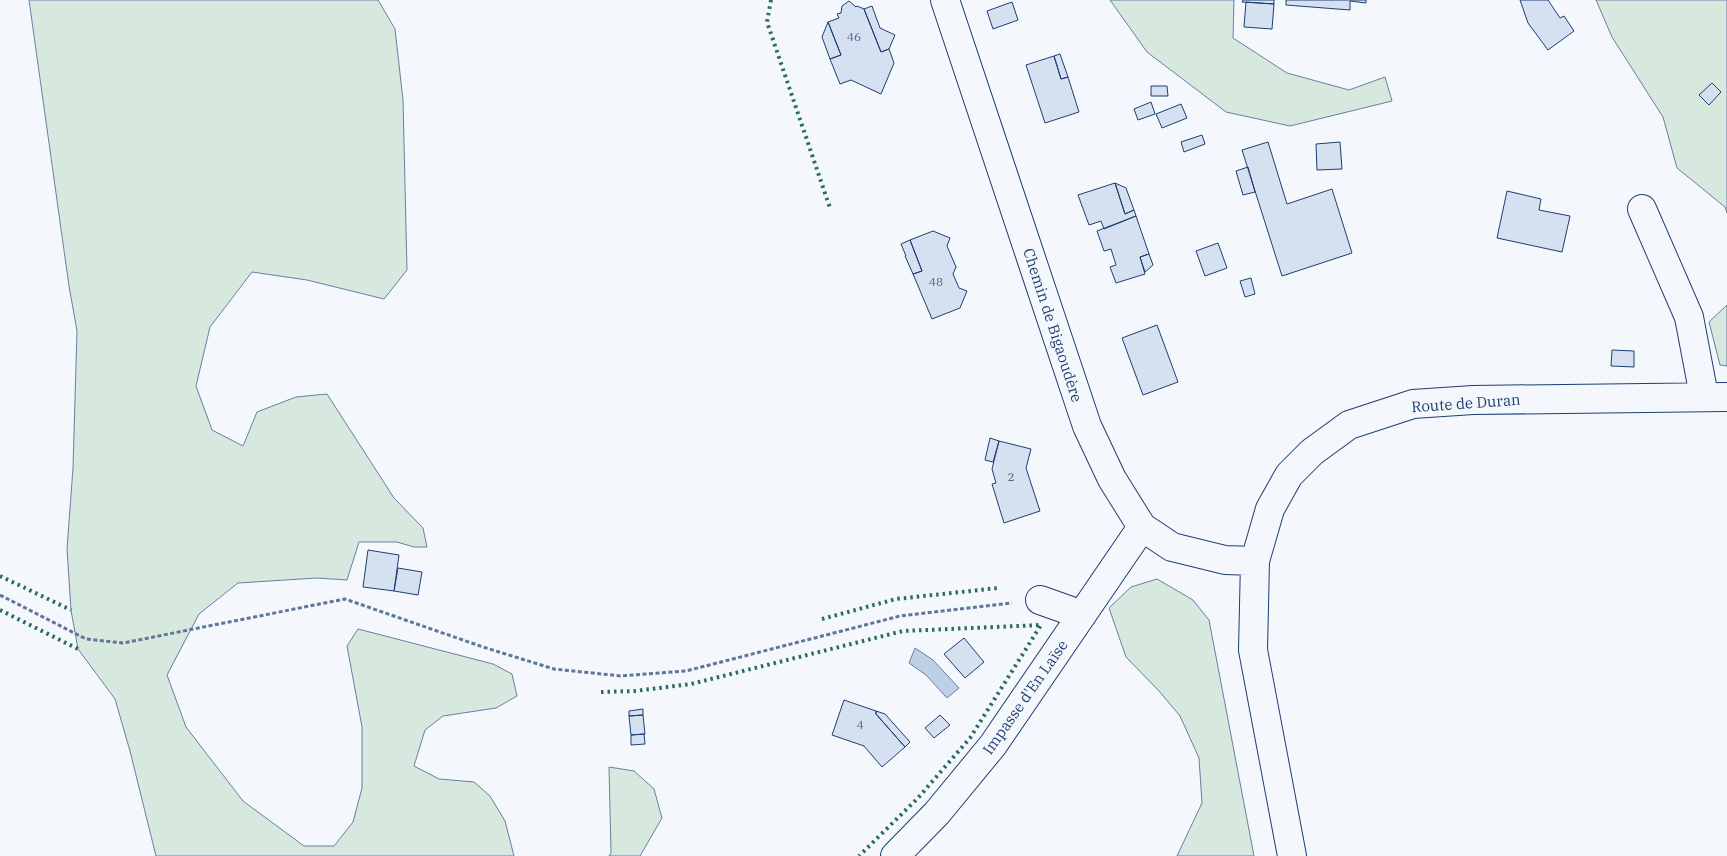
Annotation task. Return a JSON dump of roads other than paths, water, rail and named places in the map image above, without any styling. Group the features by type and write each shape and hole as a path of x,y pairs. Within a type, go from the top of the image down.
{"street":[{"name":"Chemin de Bigaoudère","path":"945,0 1087,426 1112,479 1142,527 1172,547 1225,560 1255,561"},
{"path":"1642,209 1689,317 1715,397"},
{"name":"Route de Duran","path":"1292,856 1253,650 1255,561 1270,509 1290,475 1312,452 1349,425 1414,404 1473,400 1715,397"},
{"name":"Impasse d'En Laïse","path":"894,856 937,813 994,745 1142,527"},
{"path":"1040,600 1082,615"}],"water":[{"path":"915,648 933,660 959,688 947,698 926,675 909,663"}]}
